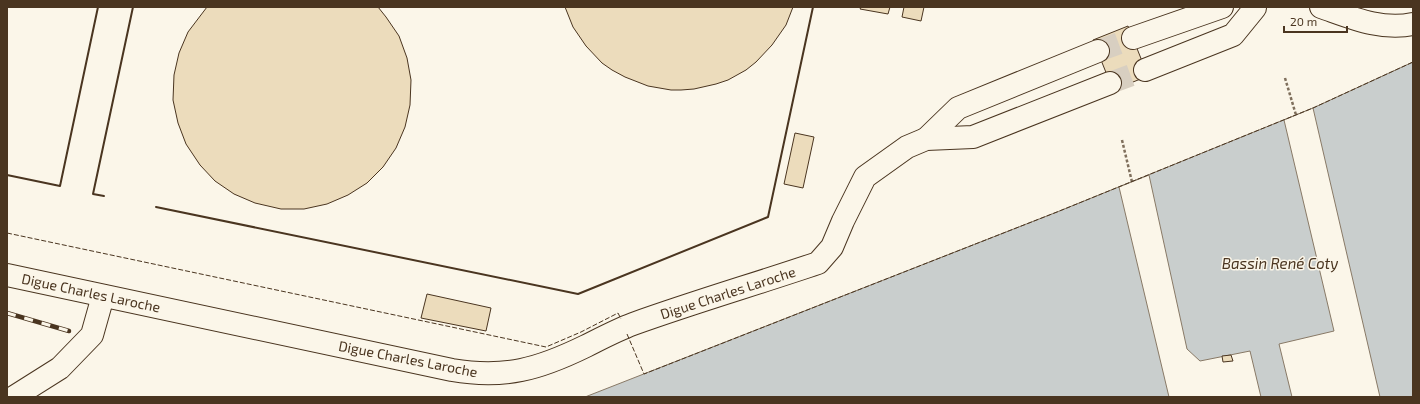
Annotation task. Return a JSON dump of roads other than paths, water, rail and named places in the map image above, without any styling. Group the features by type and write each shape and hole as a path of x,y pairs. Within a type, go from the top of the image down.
{"lane":[{"path":"1133,38 1223,7 1256,8"},
{"path":"1321,7 1350,18 1370,23 1397,26 1413,24"},
{"path":"1145,70 1233,35 1256,8"},
{"path":"926,139 958,108 1098,51"},
{"path":"926,139 973,137 1110,83"},
{"name":"Digue Charles Laroche","path":"7,275 452,370 487,374 529,369 548,363 624,327 818,263 832,246 865,177 907,147 926,139"},
{"path":"14,397 60,368 92,335 103,296"}],"water":[{"name":"Bassin René Coty","path":"1413,62 1413,397 585,397 1057,212 1313,108"}],"tunnel":[{"path":"1098,51 1133,38"},
{"path":"1110,83 1145,70"}],"railway":[{"path":"7,313 69,331"}]}
